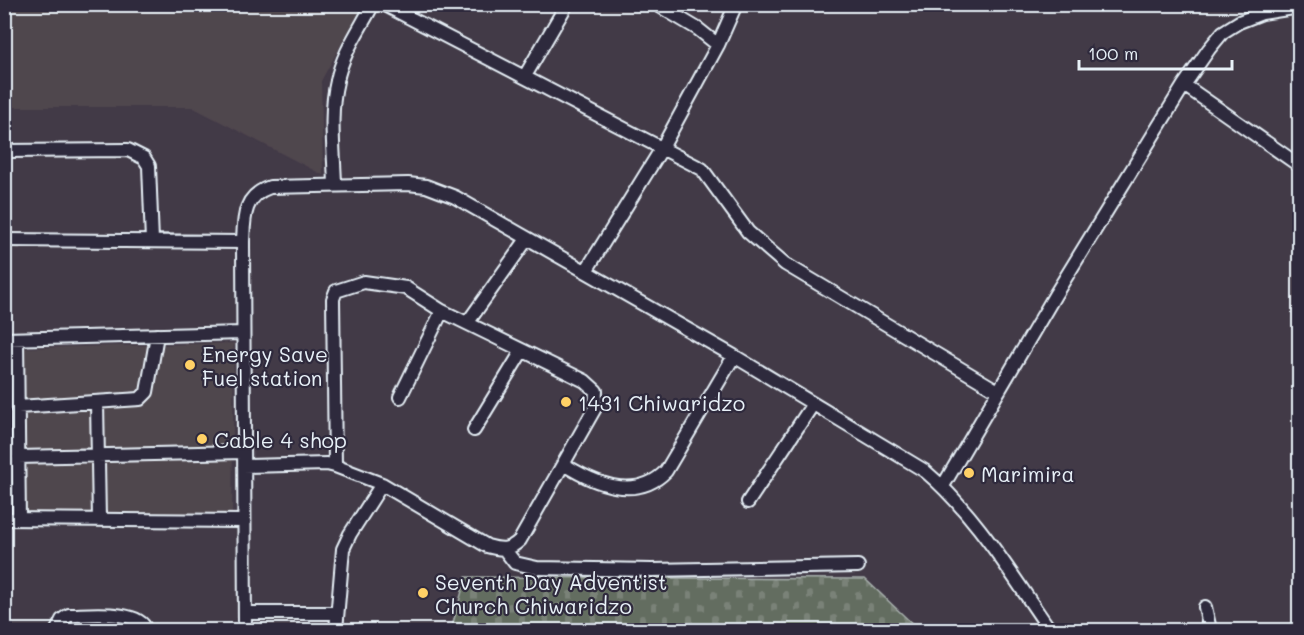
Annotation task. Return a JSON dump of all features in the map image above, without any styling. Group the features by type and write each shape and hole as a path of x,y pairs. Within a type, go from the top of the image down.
{"street":[{"path":"335,184 334,98 337,80 342,61 373,4"},
{"path":"383,4 702,169 748,232 785,264 998,391"},
{"path":"525,76 567,4"},
{"path":"656,4 698,29 718,45"},
{"path":"586,272 662,148 718,45 736,4"},
{"path":"943,486 1184,85 1223,32 1262,13 1299,7"},
{"path":"1184,85 1299,166"},
{"path":"4,151 128,150 138,154 149,166 152,241"},
{"path":"245,630 244,214 252,196 270,187 408,184 433,188 455,197 734,356 901,455 943,486 1000,559 1050,630"},
{"path":"468,322 526,238"},
{"path":"4,240 243,242"},
{"path":"335,466 333,299 336,291 364,282 406,288 442,311 585,381 596,391 595,408 565,465 520,540 505,550"},
{"path":"400,397 442,311"},
{"path":"19,519 18,407 11,339 243,333"},
{"path":"18,407 144,397 157,335"},
{"path":"474,429 522,351"},
{"path":"565,465 607,484 637,488 655,482 666,471 734,356"},
{"path":"97,402 99,520"},
{"path":"748,502 813,404"},
{"path":"18,457 244,452"},
{"path":"244,466 327,464 335,466 382,484 487,546 505,550 514,563 537,568 652,570 858,566"},
{"path":"336,630 343,549 382,484"},
{"path":"4,519 243,521"},
{"path":"1205,607 1210,630"},
{"path":"245,613 336,613"},
{"path":"57,630 62,620 69,615 126,615 138,620 146,630"}],"shaded area":[{"path":"5,4 363,5 321,81 323,175 192,107 5,107"},
{"path":"234,343 232,518 17,517 21,348"}],"green space":[{"path":"466,577 865,579 919,630 451,630"}],"place":[{"name":"Energy Save Fuel station","path":"190,365"},
{"name":"1431 Chiwaridzo","path":"566,402"},
{"name":"Cable 4 shop","path":"202,439"},
{"name":"Marimira","path":"969,473"},
{"name":"Seventh Day Adventist Church Chiwaridzo","path":"423,593"}]}
